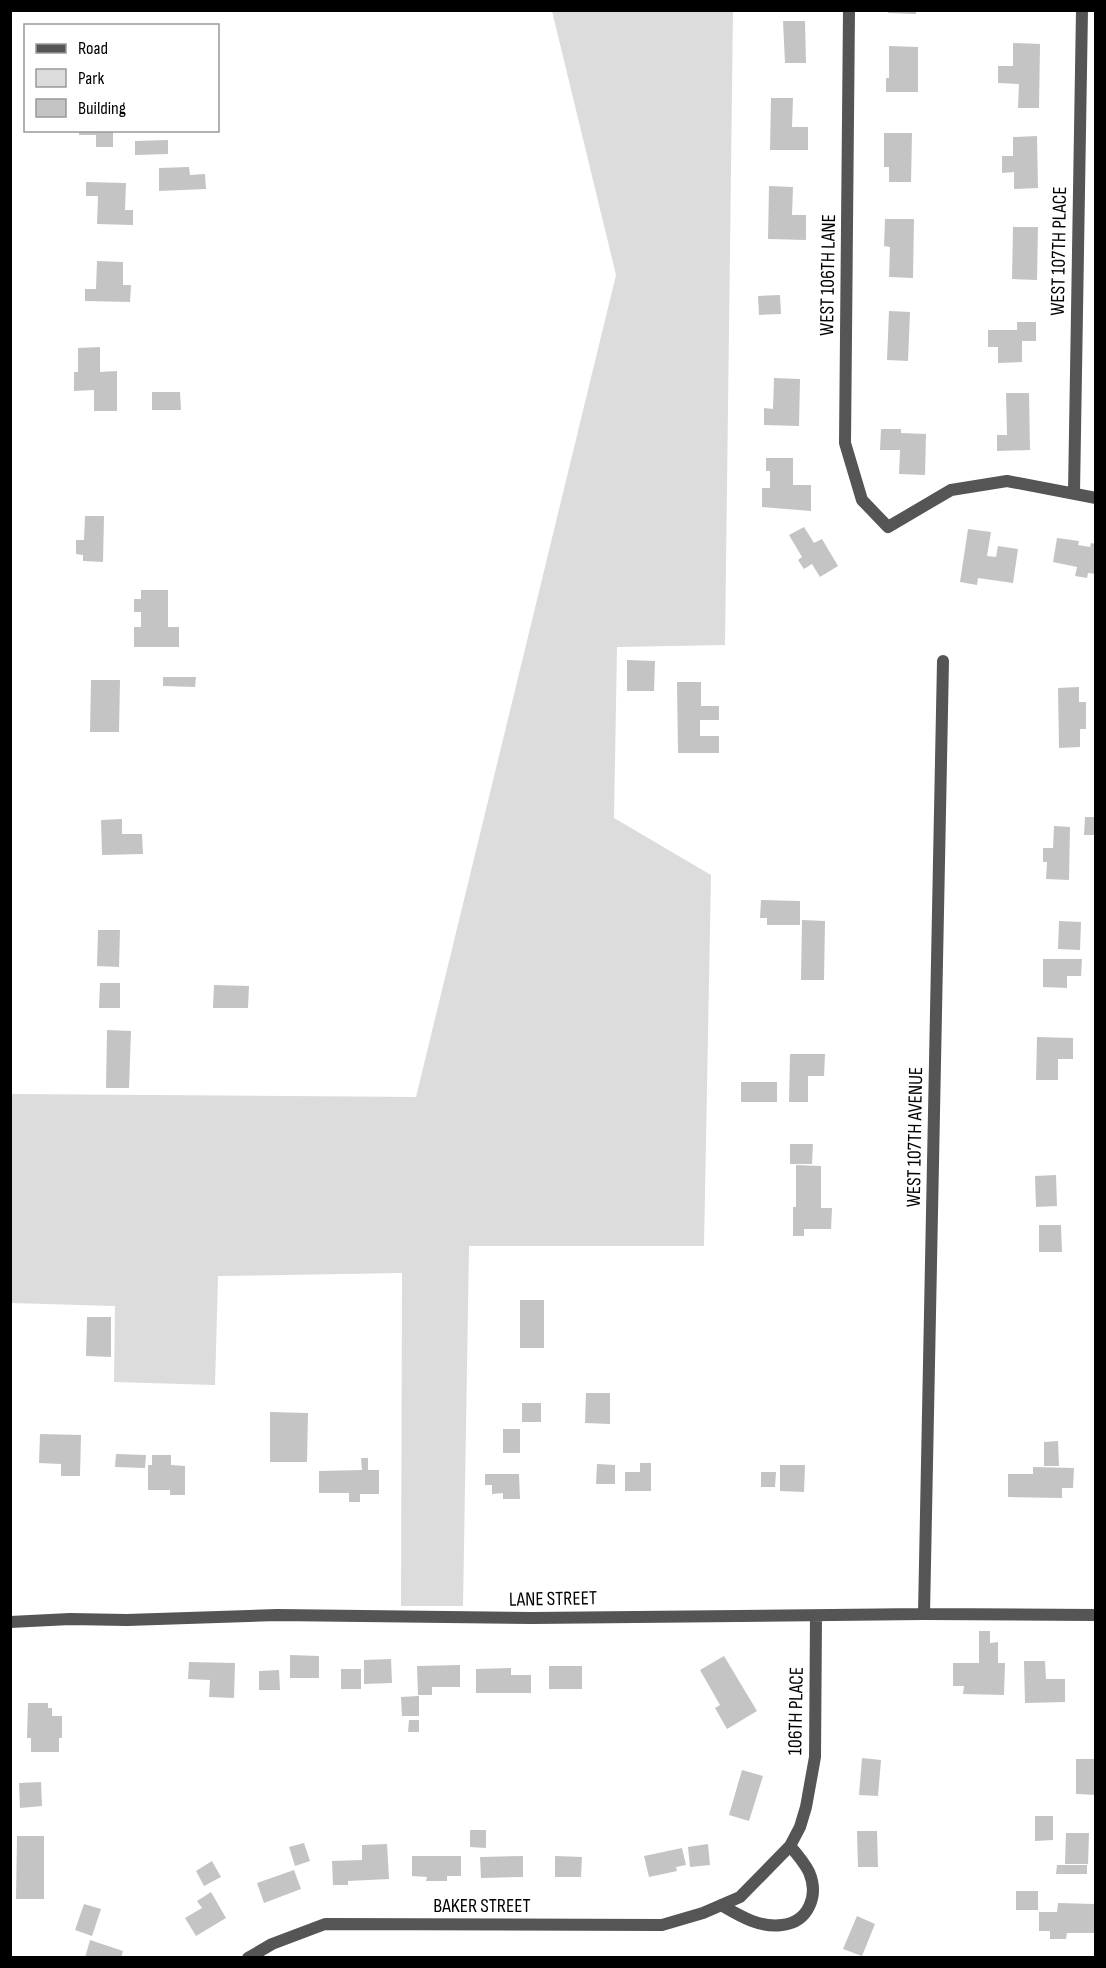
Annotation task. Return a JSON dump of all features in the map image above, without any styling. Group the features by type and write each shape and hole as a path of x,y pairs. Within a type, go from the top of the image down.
{"street":[{"name":"WEST 106TH LANE","path":"849,10 845,443 862,500 888,527 951,490 1007,481 1074,493"},
{"name":"WEST 107TH PLACE","path":"1074,493 1082,10"},
{"path":"1074,493 1095,498"},
{"name":"WEST 107TH AVENUE","path":"924,1614 943,661"},
{"name":"LANE STREET","path":"10,1622 277,1616 532,1618 924,1614 1095,1615"},
{"name":"106TH PLACE","path":"806,1807 815,1757 816,1616"},
{"name":"BAKER STREET","path":"248,1958 272,1944 325,1924 662,1925 703,1913 740,1897 790,1846 800,1827 806,1807"},
{"path":"721,1905 748,1920 766,1924 783,1925 797,1921 808,1912 813,1893 810,1875 802,1860 790,1846"}],"green space":[{"path":"552,11 733,11 725,645 617,647 614,818 711,875 704,1246 469,1246 463,1606 401,1606 402,1273 218,1276 215,1385 114,1382 115,1306 11,1303 11,1094 416,1097 616,275"}],"building":[{"path":"888,10 916,10 916,14 888,13"},
{"path":"783,21 805,21 806,63 785,63"},
{"path":"1013,43 1040,44 1039,108 1018,108 1019,84 998,83 998,66 1013,66"},
{"path":"889,46 918,47 918,92 886,92 886,78 889,78"},
{"path":"771,98 793,98 792,127 808,127 808,150 770,150"},
{"path":"79,132 113,132 113,147 96,147 96,135 79,135"},
{"path":"884,133 912,133 911,182 889,182 889,167 884,167"},
{"path":"1037,136 1038,188 1014,189 1014,172 1002,173 1002,156 1013,156 1013,137"},
{"path":"168,140 168,154 135,155 135,141"},
{"path":"189,167 190,175 205,174 206,189 159,191 159,168"},
{"path":"86,182 126,183 125,210 133,210 133,225 97,224 98,196 86,196"},
{"path":"769,186 793,187 792,215 806,215 806,240 768,239"},
{"path":"885,219 914,219 913,278 889,277 890,247 884,246"},
{"path":"1013,227 1038,227 1037,280 1012,279"},
{"path":"97,261 123,262 123,285 131,285 130,302 85,301 85,289 96,289"},
{"path":"780,295 781,314 759,315 758,296"},
{"path":"889,311 910,312 908,361 887,360"},
{"path":"1017,322 1036,322 1036,341 1022,341 1022,362 998,363 998,347 988,347 988,330 1017,330"},
{"path":"100,347 100,372 117,371 117,411 94,411 94,390 74,391 74,372 78,372 78,348"},
{"path":"774,378 800,379 799,426 764,425 764,408 773,409"},
{"path":"152,392 180,392 181,410 152,410"},
{"path":"1006,393 1029,393 1030,450 997,451 997,435 1007,435"},
{"path":"881,429 901,429 901,433 926,434 925,475 899,474 900,450 880,450"},
{"path":"766,458 793,458 793,485 811,485 811,511 762,507 762,488 770,488 770,471 766,471"},
{"path":"85,516 104,516 103,562 83,561 83,555 76,554 76,540 84,540"},
{"path":"804,527 814,543 822,539 838,566 820,577 812,564 804,569 798,560 802,557 789,535"},
{"path":"968,529 991,532 987,556 996,557 998,546 1018,549 1013,583 978,578 977,585 960,582"},
{"path":"1057,538 1079,541 1078,545 1090,547 1091,543 1096,544 1096,574 1088,573 1087,578 1075,576 1077,567 1053,562"},
{"path":"141,590 168,590 168,627 179,627 179,647 134,647 134,627 141,627 141,612 134,612 134,599 141,599"},
{"path":"627,660 655,661 654,691 627,691"},
{"path":"163,677 196,677 195,687 163,686"},
{"path":"91,680 120,680 119,732 90,732"},
{"path":"677,682 701,682 701,706 719,706 719,720 700,720 700,736 719,736 719,753 678,753"},
{"path":"1079,687 1079,702 1086,702 1086,729 1080,729 1080,747 1059,748 1058,688"},
{"path":"1085,817 1096,817 1096,835 1084,835"},
{"path":"122,819 122,834 142,834 143,854 102,855 101,820"},
{"path":"1054,826 1070,827 1069,880 1046,879 1047,862 1043,862 1043,848 1053,848"},
{"path":"761,900 800,901 800,925 767,925 767,918 760,918"},
{"path":"802,920 825,921 824,980 801,980"},
{"path":"1059,921 1081,922 1080,950 1058,949"},
{"path":"98,930 120,930 119,967 97,966"},
{"path":"1043,959 1082,959 1081,976 1067,976 1067,988 1043,987"},
{"path":"100,983 120,983 120,1008 99,1008"},
{"path":"214,985 249,986 248,1008 213,1008"},
{"path":"107,1030 131,1031 129,1088 106,1088"},
{"path":"1037,1037 1073,1038 1073,1059 1058,1059 1058,1080 1036,1080"},
{"path":"790,1054 825,1054 824,1076 808,1076 808,1102 789,1102"},
{"path":"741,1082 777,1082 777,1102 741,1102"},
{"path":"790,1144 813,1144 812,1164 790,1164"},
{"path":"796,1165 821,1166 821,1208 832,1208 831,1229 804,1229 804,1236 793,1236"},
{"path":"1056,1175 1057,1206 1036,1207 1035,1176"},
{"path":"1039,1225 1061,1225 1062,1252 1039,1252"},
{"path":"520,1300 544,1300 544,1348 520,1348"},
{"path":"87,1317 111,1317 111,1357 86,1356"},
{"path":"586,1393 610,1393 610,1424 585,1423"},
{"path":"522,1403 541,1403 541,1422 522,1422"},
{"path":"270,1412 308,1413 307,1462 270,1462"},
{"path":"503,1429 520,1429 520,1453 503,1453"},
{"path":"40,1434 81,1435 80,1476 61,1476 61,1464 39,1463"},
{"path":"1058,1441 1059,1466 1044,1466 1044,1442"},
{"path":"116,1454 146,1455 145,1468 115,1467"},
{"path":"152,1455 171,1455 171,1465 185,1466 185,1495 170,1495 170,1490 148,1490 148,1465 152,1465"},
{"path":"361,1458 368,1458 368,1470 379,1470 379,1494 360,1494 360,1502 349,1502 349,1493 319,1493 319,1471 362,1470"},
{"path":"640,1463 651,1463 651,1491 625,1491 625,1472 640,1472"},
{"path":"597,1464 615,1465 615,1484 596,1484"},
{"path":"780,1465 805,1465 804,1492 780,1491"},
{"path":"1033,1467 1074,1468 1073,1488 1062,1488 1062,1498 1008,1497 1008,1474 1033,1474"},
{"path":"761,1472 776,1472 775,1487 761,1487"},
{"path":"485,1474 519,1474 520,1499 503,1499 503,1493 492,1494 492,1485 485,1485"},
{"path":"979,1631 990,1631 990,1643 998,1642 998,1663 1005,1663 1004,1695 963,1694 964,1686 953,1686 953,1663 979,1663"},
{"path":"290,1655 319,1656 319,1678 290,1678"},
{"path":"724,1656 757,1711 727,1729 715,1708 720,1705 700,1670"},
{"path":"391,1659 392,1683 364,1684 364,1660"},
{"path":"1024,1661 1045,1661 1046,1679 1065,1679 1065,1702 1025,1703"},
{"path":"189,1662 235,1663 234,1698 209,1697 210,1680 188,1679"},
{"path":"460,1665 460,1687 432,1687 432,1695 418,1695 417,1666"},
{"path":"549,1666 582,1666 582,1689 549,1689"},
{"path":"511,1668 511,1675 531,1675 531,1693 476,1693 476,1669"},
{"path":"341,1669 361,1669 361,1689 341,1689"},
{"path":"279,1670 280,1690 259,1690 259,1671"},
{"path":"419,1696 419,1716 402,1716 401,1697"},
{"path":"28,1703 48,1703 48,1708 52,1708 52,1716 62,1716 62,1738 59,1738 59,1752 31,1752 31,1738 27,1738"},
{"path":"409,1720 419,1720 419,1732 408,1732"},
{"path":"862,1758 881,1760 878,1796 859,1795"},
{"path":"1076,1759 1096,1759 1096,1795 1076,1794"},
{"path":"742,1770 763,1776 749,1821 729,1815"},
{"path":"41,1782 42,1806 20,1808 19,1783"},
{"path":"1035,1816 1053,1816 1053,1840 1035,1841"},
{"path":"470,1830 486,1830 486,1848 470,1847"},
{"path":"857,1831 877,1831 878,1867 858,1867"},
{"path":"1066,1833 1089,1833 1088,1864 1065,1864"},
{"path":"17,1836 44,1836 44,1899 16,1899"},
{"path":"304,1843 310,1861 295,1866 289,1847"},
{"path":"387,1844 389,1879 348,1881 348,1885 333,1885 332,1861 362,1860 362,1845"},
{"path":"708,1844 710,1865 690,1867 688,1847"},
{"path":"682,1848 686,1865 676,1867 677,1871 649,1877 644,1856"},
{"path":"412,1856 461,1856 461,1876 447,1876 447,1881 426,1881 427,1877 412,1876"},
{"path":"523,1856 523,1877 481,1878 480,1857"},
{"path":"555,1856 582,1857 581,1877 555,1877"},
{"path":"212,1861 221,1877 204,1886 196,1871"},
{"path":"1057,1865 1087,1865 1087,1874 1056,1874"},
{"path":"294,1870 301,1889 264,1903 257,1883"},
{"path":"1016,1891 1038,1891 1038,1910 1016,1910"},
{"path":"211,1892 226,1918 196,1936 185,1918 202,1908 197,1901"},
{"path":"1058,1903 1094,1904 1094,1933 1067,1933 1066,1939 1050,1939 1050,1931 1039,1931 1039,1912 1057,1912"},
{"path":"84,1904 101,1909 92,1936 75,1930"},
{"path":"857,1916 875,1924 862,1956 843,1949"},
{"path":"90,1940 123,1951 121,1958 85,1958"}]}
